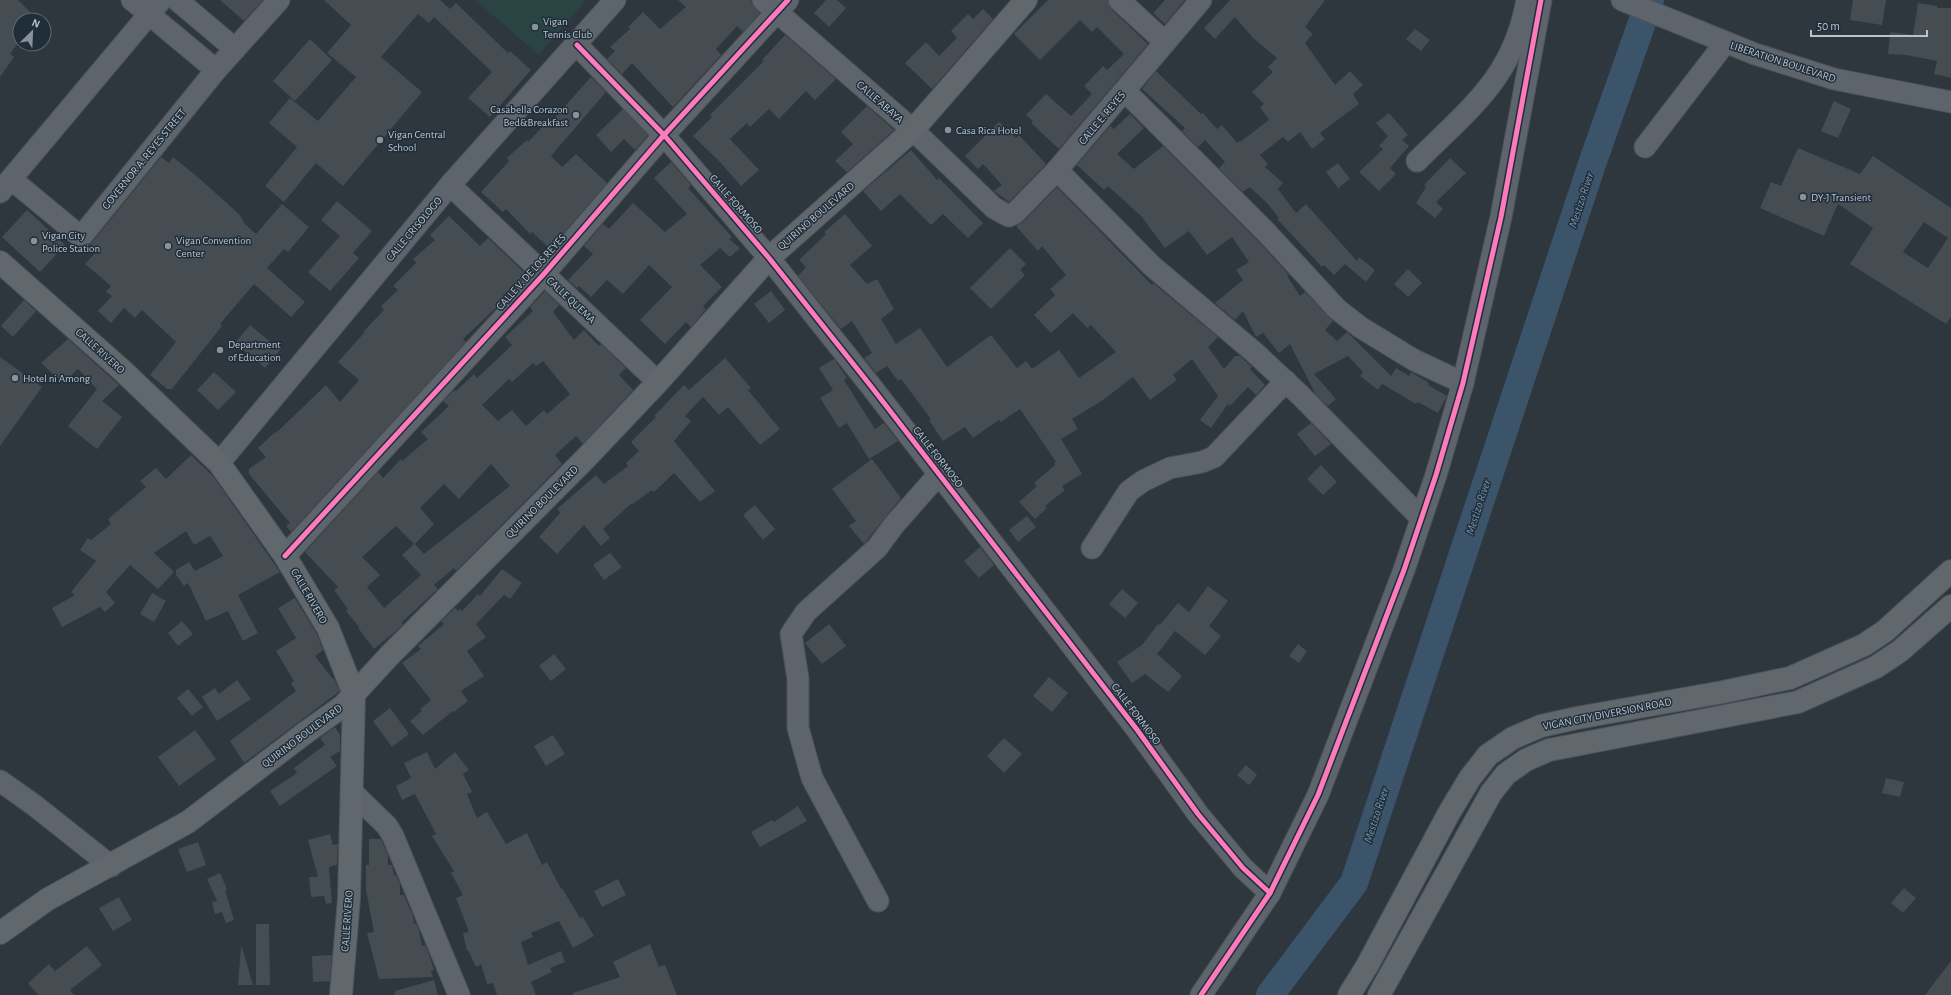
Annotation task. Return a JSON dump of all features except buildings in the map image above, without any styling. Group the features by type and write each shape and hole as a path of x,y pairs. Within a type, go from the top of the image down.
{"main road":[{"name":"QUIRINO BOULEVARD","path":"0,933 48,899 111,866 188,822 343,706 389,656 587,457 658,382 768,258 913,130 1026,0"},
{"name":"CALLE RIVERO","path":"0,262 124,372 219,463 285,556 328,628 354,694 349,898 341,995"},
{"name":"VIGAN CITY DIVERSION ROAD","path":"1349,995 1367,966 1449,813 1470,778 1488,755 1513,738 1548,724 1790,678 1864,644 1885,631 1951,571"},
{"path":"1379,995 1491,793 1506,774 1526,760 1549,750 1728,717 1798,702 1876,667 1900,651 1951,606"}],"street":[{"path":"132,0 155,7 216,70"},
{"path":"177,0 235,48"},
{"name":"GOVERNOR A. REYES STREET","path":"5,185 81,237 216,70 279,0"},
{"name":"CALLE CRISOLOGO","path":"219,463 450,185 615,0"},
{"path":"1119,0 1165,42"},
{"name":"CALLE E. REYES","path":"994,208 1005,215 1012,215 1057,170 1201,0"},
{"path":"1417,161 1484,95 1498,77 1510,56 1519,34 1527,0"},
{"path":"1201,995 1270,893 1318,795 1404,570 1463,383 1500,217 1541,0"},
{"name":"LIBERATION BOULEVARD","path":"1622,0 1716,40 1834,79 1951,102"},
{"name":"CALLE ABAYA","path":"776,4 913,130 994,208"},
{"name":"CALLE V. DE LOS REYES","path":"285,556 543,275 776,4"},
{"path":"5,185 155,7"},
{"path":"1645,147 1716,40"},
{"name":"CALLE FORMOSO","path":"576,45 664,135 768,258 939,474 1138,732 1198,814 1243,868 1270,893"},
{"path":"1125,91 1255,221 1337,309 1360,327 1414,360 1463,383"},
{"path":"1057,170 1152,266 1286,381 1421,518"},
{"name":"CALLE QUEMA","path":"450,185 543,275 658,382"},
{"path":"1092,548 1129,491 1143,481 1170,468 1202,462 1214,457 1286,381"},
{"path":"878,901 812,778 798,728 798,679 791,634 806,612 877,548 894,525 939,474"},
{"path":"0,782 34,805 111,866"},
{"path":"352,792 387,826 393,836 459,995"}],"green space":[{"name":"Vigan Tennis Club","path":"475,0 586,0 539,55"}],"waterway":[{"name":"Mestizo River","path":"1270,995 1354,883 1593,161 1650,0"}],"cycle path":[{"path":"285,556 543,275 664,135 788,0"},
{"path":"1201,995 1270,893 1318,795 1404,570 1436,475 1463,383 1501,217 1541,0"},
{"path":"577,45 664,135 769,258 870,385 1138,731 1198,814 1243,868 1270,893"}],"place":[{"name":"Vigan Tennis Club","path":"535,27"},
{"name":"Casabella Corazon Bed&Breakfast","path":"576,115"},
{"name":"Casa Rica Hotel","path":"948,130"},
{"name":"Vigan Central School","path":"380,140"},
{"name":"DY-J Transient","path":"1803,197"},
{"name":"Vigan City Police Station","path":"34,241"},
{"name":"Vigan Convention Center","path":"168,246"},
{"name":"Department of Education","path":"220,350"},
{"name":"Hotel ni Among","path":"15,378"}]}
